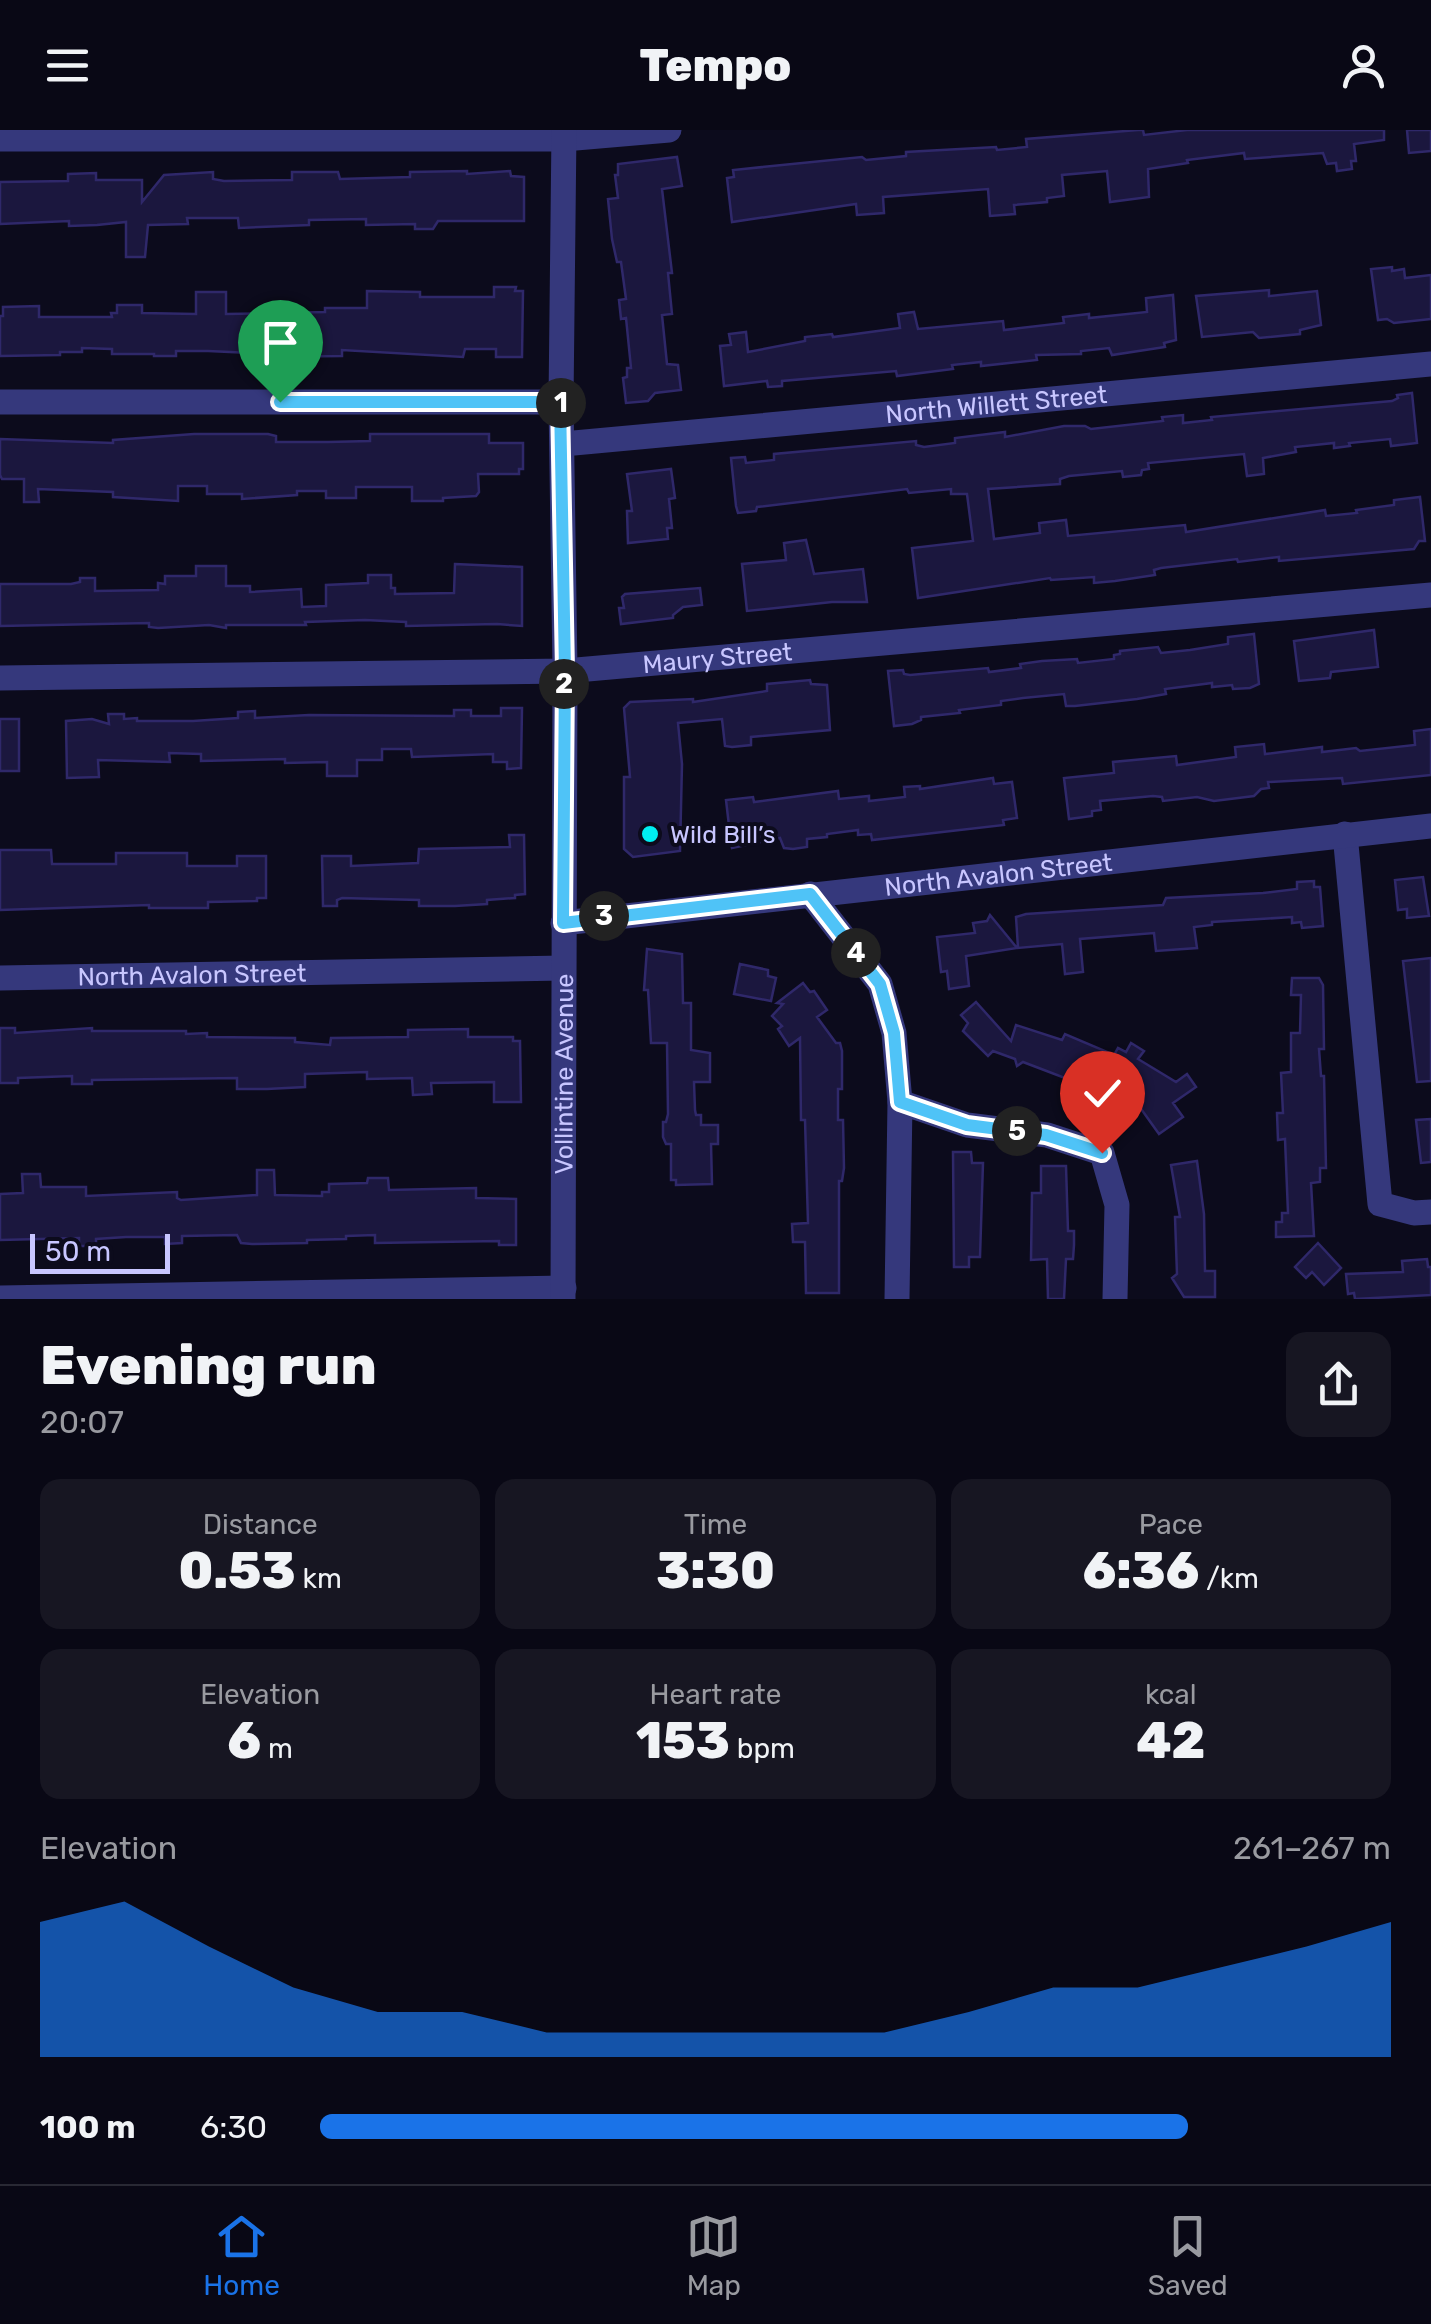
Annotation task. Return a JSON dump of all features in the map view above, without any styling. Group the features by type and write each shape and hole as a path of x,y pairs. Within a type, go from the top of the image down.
{"street":[{"path":"0,140 564,135 669,130"},
{"name":"Vollintine Avenue","path":"563,1294 565,671 560,402 564,135"},
{"name":"North Willett Street","path":"563,444 1431,364"},
{"path":"0,402 560,402"},
{"name":"Maury Street","path":"0,678 565,671 1431,595"},
{"name":"North Avalon Street","path":"563,923 1431,826"},
{"path":"1346,834 1380,1204 1414,1213 1431,1212"},
{"path":"810,894 880,984 894,1033 900,1102 897,1299"},
{"name":"North Avalon Street","path":"0,978 563,968"},
{"path":"900,1102 967,1125 1046,1135 1102,1153 1117,1205 1115,1299"},
{"path":"0,1298 563,1294"}],"building":[{"path":"1143,130 1144,135 1187,130 1384,130 1384,140 1354,144 1356,161 1351,161 1352,169 1337,171 1336,163 1327,164 1323,153 1245,159 1244,153 1187,160 1188,163 1148,169 1149,197 1110,202 1107,171 1062,175 1064,196 1014,205 1015,214 990,216 988,189 883,197 884,213 857,215 856,204 732,222 727,178 734,177 733,170 906,156 906,152 996,147 997,150 1027,147 1026,139"},
{"path":"1407,130 1431,130 1431,151 1409,153"},
{"path":"677,157 682,186 662,189 672,273 668,273 672,314 662,315 667,364 678,365 681,390 655,393 648,401 626,403 623,378 627,377 627,368 631,368 626,318 621,319 619,300 626,299 621,262 617,262 612,239 608,199 618,198 618,164"},
{"path":"510,171 511,176 524,177 524,221 438,221 433,229 415,229 415,224 366,225 366,219 309,220 309,225 239,228 238,218 187,218 188,224 148,225 145,257 126,257 126,222 69,226 69,221 0,224 0,182 68,181 68,174 96,173 96,180 142,180 142,202 164,175 213,172 213,179 224,181 292,180 292,172 338,172 340,179"},
{"path":"1392,267 1392,271 1404,269 1405,278 1431,275 1431,319 1394,323 1378,320 1371,269"},
{"path":"494,287 516,287 515,291 523,291 522,357 496,357 496,349 465,349 463,357 342,350 342,356 251,357 251,353 208,351 176,351 176,356 112,354 112,349 82,348 82,352 60,355 0,356 3,307 39,306 39,317 112,317 111,313 117,313 117,305 142,305 142,313 196,314 196,292 226,292 226,314 325,312 325,308 367,308 367,291 420,292 420,297 494,297"},
{"path":"1269,290 1269,296 1317,291 1321,325 1300,330 1300,334 1259,338 1253,332 1202,337 1196,296"},
{"path":"1173,295 1176,340 1164,343 1165,347 1112,355 1109,348 1081,354 1036,355 1037,360 952,365 953,369 897,376 896,371 782,381 782,386 768,387 767,381 724,386 720,346 731,345 729,334 746,332 748,352 805,341 805,337 900,328 898,314 914,312 918,329 1003,321 1004,330 1064,323 1063,317 1147,312 1146,298"},
{"path":"1412,393 1417,443 1391,446 1390,439 1334,448 1334,443 1295,447 1296,452 1263,458 1264,474 1247,476 1244,454 1148,463 1149,469 1142,470 1141,475 1123,477 1122,471 1069,476 1060,479 1060,484 988,489 994,539 1040,533 1039,523 1066,520 1068,536 1185,525 1186,532 1325,510 1326,516 1357,513 1356,510 1394,505 1394,500 1420,497 1425,541 1419,541 1414,549 1279,561 1279,557 1238,562 1237,559 1161,568 1154,570 1155,575 1115,581 1094,583 1094,577 1050,578 918,598 912,548 973,541 967,494 951,494 951,489 909,493 907,489 757,507 756,511 738,513 736,506 731,458 745,457 746,463 774,460 774,454 916,441 916,445 924,447 955,443 955,438 1005,432 1005,437 1064,426 1091,429 1183,415 1183,423 1212,420 1211,417 1392,401 1397,395"},
{"path":"194,434 268,434 276,436 276,442 328,442 370,441 370,434 489,434 489,443 523,443 523,469 519,469 519,474 478,474 476,496 443,501 412,501 412,487 356,487 356,498 326,498 326,491 297,491 297,495 242,499 242,494 207,494 207,486 178,486 178,501 113,497 113,492 38,489 39,502 24,502 24,479 2,479 0,475 0,439 113,443"},
{"path":"671,469 675,498 669,499 672,528 667,528 668,539 628,543 627,511 632,511 627,474"},
{"path":"806,540 814,574 863,569 867,602 747,611 742,564 786,560 784,543"},
{"path":"455,564 522,567 522,626 406,626 406,622 365,620 226,628 158,628 149,627 149,623 0,626 0,584 71,584 80,582 80,578 95,578 95,591 158,590 158,583 165,584 165,576 196,576 196,566 226,566 226,586 250,586 250,592 301,589 302,607 326,606 326,585 368,583 368,575 391,575 395,594 454,593"},
{"path":"700,588 702,605 683,607 673,618 621,624 619,608 624,608 625,594"},
{"path":"1374,630 1378,667 1331,672 1330,678 1299,681 1294,641"},
{"path":"1254,634 1259,684 1250,688 1212,687 1212,683 1165,689 1166,694 1137,699 1075,706 1066,706 1064,694 1023,698 959,710 960,713 921,717 912,724 894,726 888,671 903,670 910,675 988,668 989,672 1042,661 1114,659 1120,651 1158,647 1161,653 1190,650 1228,644 1228,637"},
{"path":"810,680 811,684 827,685 830,730 751,737 751,745 732,747 725,746 722,719 678,723 682,764 680,851 633,857 624,849 624,777 630,777 624,708 630,702 693,702 767,691 767,684"},
{"path":"501,708 522,708 521,768 507,769 507,762 493,762 493,754 412,757 411,749 382,749 382,760 357,760 357,776 327,776 327,762 201,761 201,754 169,753 170,762 98,760 99,777 67,778 66,721 92,719 109,724 108,714 124,714 124,719 137,721 193,721 238,718 238,712 255,711 255,718 454,716 454,710 471,710 471,716 501,716"},
{"path":"0,719 19,719 19,771 0,771"},
{"path":"1431,729 1431,775 1343,784 1342,778 1268,782 1269,788 1254,796 1214,801 1197,797 1163,801 1162,797 1153,796 1100,801 1101,810 1092,811 1092,816 1069,819 1064,778 1114,773 1113,762 1176,756 1177,765 1236,757 1235,747 1264,744 1265,754 1322,747 1322,752 1356,748 1360,751 1415,745 1414,731"},
{"path":"993,778 994,784 1012,782 1017,818 1003,820 1004,825 872,840 871,834 858,835 858,830 807,839 807,847 793,849 784,848 780,838 732,848 726,800 753,797 754,802 838,791 839,799 869,796 869,801 905,797 904,787 920,789"},
{"path":"509,835 524,835 525,894 515,898 487,900 487,904 419,906 419,900 342,898 337,900 337,906 323,906 322,856 351,856 351,866 418,863 419,849 510,847"},
{"path":"0,850 51,850 52,864 116,864 116,853 187,853 187,866 237,866 237,856 266,856 266,898 208,902 208,908 149,905 0,910"},
{"path":"1423,877 1429,916 1407,918 1407,909 1398,910 1395,880"},
{"path":"1314,881 1314,887 1320,887 1323,926 1302,928 1301,922 1292,923 1292,917 1212,922 1194,927 1197,948 1156,951 1154,933 1080,939 1083,972 1065,974 1062,944 1018,948 1016,917 1026,914 1163,905 1166,898 1263,893 1297,889 1297,882"},
{"path":"990,915 1017,948 966,956 969,986 949,989 947,971 941,972 937,937 975,933 973,923 987,921"},
{"path":"647,949 682,954 683,1003 691,1003 691,1050 710,1053 710,1082 694,1082 695,1110 696,1115 701,1115 701,1125 718,1125 718,1144 711,1144 712,1184 676,1185 676,1180 671,1180 671,1144 666,1144 663,1137 663,1122 668,1114 667,1043 651,1043 648,990 644,990"},
{"path":"1431,958 1431,1081 1417,1082 1403,961"},
{"path":"740,964 768,970 768,976 776,978 771,1001 734,994"},
{"path":"1292,978 1319,978 1323,985 1324,1049 1319,1049 1324,1076 1326,1168 1320,1168 1320,1182 1311,1183 1314,1236 1276,1237 1276,1222 1282,1222 1282,1213 1288,1213 1285,1139 1278,1140 1277,1113 1283,1113 1281,1073 1291,1072 1291,1033 1300,1033 1301,995 1291,995"},
{"path":"803,983 827,1010 817,1017 840,1043 842,1051 842,1089 838,1089 844,1168 839,1181 839,1293 806,1293 805,1242 793,1242 792,1224 808,1223 800,1038 789,1046 778,1029 782,1026 772,1016 783,1004 777,1003"},
{"path":"976,1002 1011,1041 1016,1025 1062,1040 1065,1034 1114,1055 1118,1048 1126,1052 1131,1043 1144,1051 1138,1059 1176,1082 1187,1074 1196,1087 1173,1103 1183,1117 1159,1134 1134,1099 1087,1070 1083,1079 1073,1075 1070,1080 1023,1062 1017,1066 1015,1059 993,1051 988,1056 963,1031 968,1023 961,1015"},
{"path":"0,1028 15,1028 15,1033 92,1028 186,1031 207,1033 207,1037 295,1038 295,1042 330,1045 331,1038 408,1037 408,1030 468,1029 468,1037 513,1037 513,1041 520,1041 521,1102 494,1102 494,1082 431,1083 432,1094 413,1095 412,1078 367,1079 367,1072 305,1074 305,1087 267,1089 237,1089 237,1078 92,1080 92,1084 72,1084 72,1076 18,1078 18,1083 0,1083"},
{"path":"1431,1119 1431,1162 1421,1163 1416,1120"},
{"path":"953,1152 971,1152 972,1163 983,1163 980,1257 969,1257 969,1267 954,1267"},
{"path":"1197,1161 1204,1214 1205,1271 1215,1271 1215,1297 1184,1297 1172,1278 1177,1274 1175,1217 1180,1217 1171,1165"},
{"path":"1041,1166 1066,1166 1068,1231 1074,1231 1074,1245 1073,1259 1066,1259 1064,1299 1048,1299 1047,1259 1031,1260 1032,1193 1041,1193"},
{"path":"257,1170 274,1170 275,1195 322,1196 322,1192 329,1192 329,1184 388,1178 389,1190 476,1188 476,1198 516,1199 516,1245 499,1245 499,1241 375,1243 375,1235 307,1243 252,1244 241,1243 237,1235 182,1236 182,1243 165,1244 165,1237 96,1239 96,1246 79,1246 79,1238 0,1240 0,1194 23,1193 22,1174 40,1174 41,1187 86,1187 86,1196 177,1192 181,1200 257,1195"},
{"path":"1318,1243 1341,1268 1324,1285 1312,1272 1306,1278 1295,1267"},
{"path":"1427,1259 1431,1267 1431,1295 1355,1299 1354,1293 1348,1294 1346,1274 1403,1272 1402,1261"}],"place":[{"name":"Wild Bill’s","path":"650,834"}],"route":[{"path":"280,402 560,402 565,671 563,923 810,894 880,984 894,1033 900,1102 967,1125 1046,1135 1102,1153"}]}
